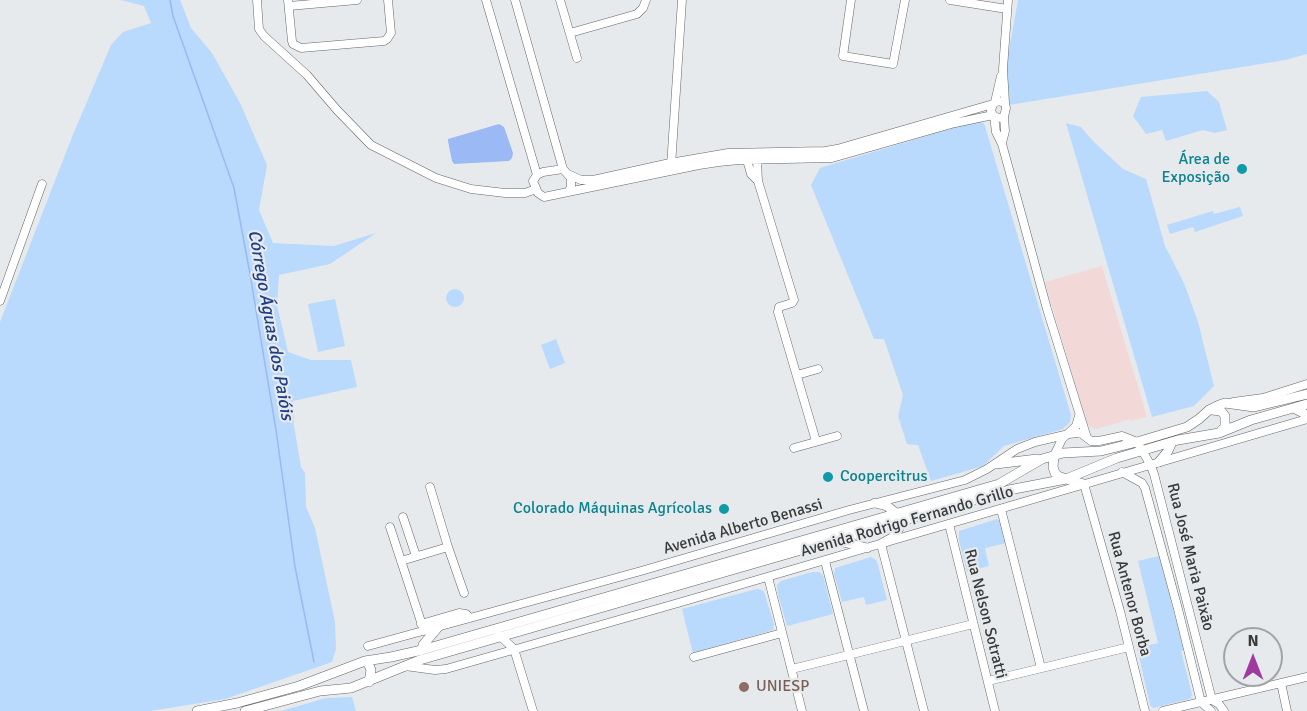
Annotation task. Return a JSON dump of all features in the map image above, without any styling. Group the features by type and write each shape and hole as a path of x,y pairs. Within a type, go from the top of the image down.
{"main road":[{"path":"197,711 299,686 365,660 391,657 897,518 1065,479 1187,427 1209,410 1225,403 1254,407 1307,394"},
{"path":"996,464 1042,459 1063,453 1101,451 1172,442 1219,433 1251,420 1307,404"},
{"path":"1294,408 1307,417"},
{"path":"1209,410 1221,411 1225,416 1225,427 1219,433"},
{"path":"1155,463 1168,451 1172,442"},
{"path":"1054,456 1052,462 1055,472 1065,479 1084,484"},
{"path":"244,711 320,691 351,688 420,660 836,540 999,484 1042,459"},
{"path":"875,503 887,506 897,518 896,534 881,544"},
{"path":"836,540 867,548"},
{"path":"423,648 429,636 439,626"},
{"path":"365,660 371,670 369,682"},
{"path":"344,668 341,672 343,680 351,688"}],"street":[{"path":"257,0 260,29 264,36 307,75 371,145 436,178 471,189 505,194 525,193 536,189"},
{"path":"357,0 288,3 293,44 301,48 384,41 391,33 388,0"},
{"path":"486,0 537,175"},
{"path":"515,0 571,184 568,192"},
{"path":"560,0 577,58"},
{"path":"570,33 639,13 645,7 646,0"},
{"path":"671,167 682,0"},
{"path":"851,0 843,56 893,64 905,0"},
{"path":"950,0 1006,9"},
{"path":"1002,144 1006,108 1003,69 1008,0"},
{"path":"1003,69 992,111 996,132 1002,144 1047,309 1087,438"},
{"path":"1004,117 993,116 955,123 832,158 719,162 671,167 593,180 581,180 566,172 550,170 537,175 533,181 540,195 544,197 568,192 671,167 728,153 837,149 1001,101 1005,102"},
{"path":"747,160 751,174 758,181"},
{"path":"757,160 758,181 794,300 777,309 816,441"},
{"path":"0,302 42,184"},
{"path":"797,375 818,369"},
{"path":"1225,403 1263,398 1307,384"},
{"path":"1054,456 1062,440 1078,421 1080,414"},
{"name":"Avenida Rodrigo Fernando Grillo","path":"405,666 435,670 446,669 825,561 1307,417"},
{"path":"1069,434 1078,433 1091,441 1122,436 1140,446 1155,463"},
{"name":"Avenida Alberto Benassi","path":"368,646 421,629 470,618 875,503 965,480 1026,445 1069,434"},
{"path":"794,448 837,436"},
{"name":"Rua José Maria Paixão","path":"1155,463 1160,472 1157,484 1212,700"},
{"name":"Rua José Maria Paixão","path":"1122,472 1142,483 1148,497 1201,702"},
{"name":"Rua Antenor Borba","path":"1084,484 1145,711"},
{"path":"430,487 464,593"},
{"path":"1001,509 1041,668"},
{"path":"403,517 416,556"},
{"name":"Rua Nelson Sotratti","path":"949,524 995,711"},
{"path":"390,527 421,629 420,640 423,648"},
{"path":"881,544 924,711"},
{"path":"401,561 448,547"},
{"path":"825,561 864,711"},
{"path":"768,577 802,711"},
{"path":"421,629 459,613 466,614 470,618"},
{"path":"792,669 973,624"},
{"path":"493,629 514,649 533,711"},
{"path":"694,657 782,633"},
{"path":"988,681 1129,647"},
{"path":"1283,683 1307,677"},
{"path":"1163,711 1265,687"},
{"path":"1282,687 1287,711"},
{"path":"1212,700 1224,711"},
{"path":"1201,702 1211,711"}],"shaded area":[{"path":"121,0 180,0 191,28 212,53 240,103 267,165 259,210 273,243 334,246 376,233 330,264 279,275 277,305 288,352 311,360 351,360 357,387 293,401 294,426 301,467 305,473 306,507 315,528 335,622 336,649 332,662 225,699 150,711 0,711 0,322 72,137 111,45 123,32 151,23 144,6"},
{"path":"1018,0 1307,0 1307,54 1285,60 1009,105 1006,67"},
{"path":"1207,91 1219,102 1227,130 1215,133 1203,130 1166,141 1162,130 1146,134 1133,116 1141,97"},
{"path":"976,121 984,123 1071,415 1070,422 1063,429 1004,446 983,466 931,481 918,445 907,444 898,416 903,395 884,339 874,339 811,185 820,168"},
{"path":"1066,123 1081,127 1123,169 1146,179 1165,246 1184,283 1198,322 1214,386 1194,406 1152,417"},
{"path":"499,124 504,127 513,153 509,161 454,164 448,139"},
{"path":"1240,207 1243,216 1195,232 1193,227 1170,234 1167,225 1213,211 1214,214"},
{"path":"1102,266 1147,417 1131,421 1130,419 1097,429 1090,427 1086,422 1045,282"},
{"path":"451,289 459,289 464,294 462,305 451,307 446,302 446,294"},
{"path":"335,299 345,346 318,352 308,304"},
{"path":"556,339 565,363 550,369 541,345"},
{"path":"997,519 1001,522 1006,543 985,548 989,566 967,572 959,531"},
{"path":"1159,556 1184,650 1181,651 1192,694 1189,699 1153,708 1150,705 1137,648 1158,643 1138,561"},
{"path":"871,557 878,565 887,600 866,605 864,597 842,602 834,574 835,568"},
{"path":"819,572 823,575 833,614 787,626 777,585 781,581"},
{"path":"757,589 764,592 774,624 773,630 693,653 682,609"},
{"path":"352,697 356,711 281,711 326,698"}],"waterway":[{"name":"Córrego Águas dos Paióis","path":"170,0 173,16 234,188 276,430 295,567 314,662"}],"place":[{"name":"Área de Exposição","path":"1242,169"},
{"name":"Coopercitrus","path":"828,477"},
{"name":"Colorado Máquinas Agrícolas","path":"724,509"},
{"name":"UNIESP","path":"744,687"}]}
